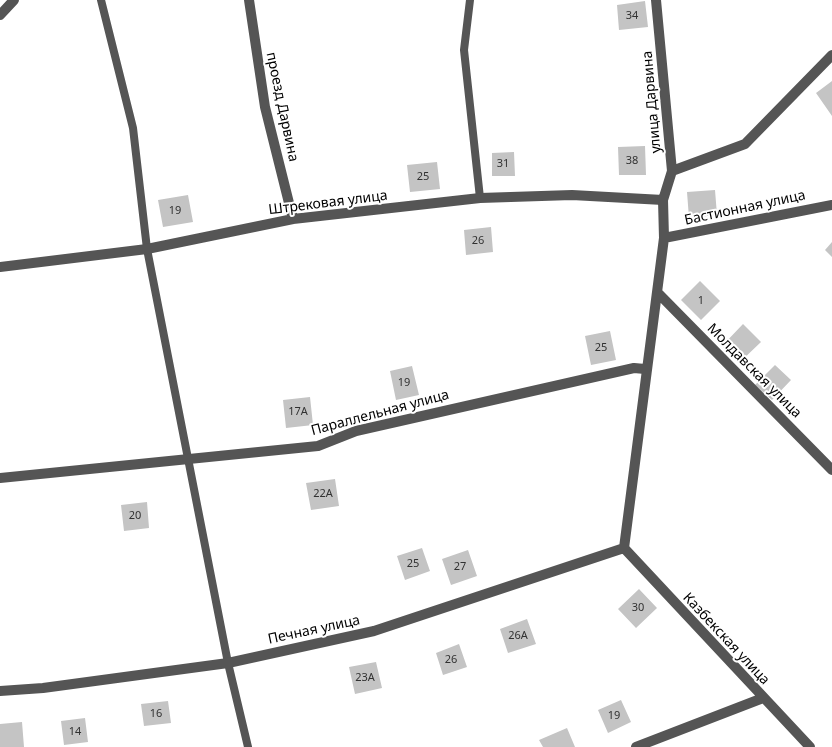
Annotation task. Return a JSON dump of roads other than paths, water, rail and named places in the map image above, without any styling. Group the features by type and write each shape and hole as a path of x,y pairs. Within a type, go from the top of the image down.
{"street":[{"path":"0,15 14,0"},
{"name":"проезд Дарвина","path":"249,0 265,107 293,219"},
{"name":"улица Дарвина","path":"624,548 645,369 664,238 663,200 672,171 656,0"},
{"path":"672,171 745,144 832,55"},
{"name":"Штрековая улица","path":"0,267 147,249 293,219 480,198 572,195 663,200"},
{"name":"Бастионная улица","path":"664,238 832,205"},
{"name":"Молдавская улица","path":"657,292 832,470"},
{"name":"Параллельная улица","path":"0,478 318,446 356,431 625,370 645,369"},
{"name":"Печная улица","path":"0,691 43,688 228,663 374,631 624,548"},
{"name":"Казбекская улица","path":"624,548 810,747"},
{"path":"636,747 764,698"}],"lane":[{"path":"101,0 133,128 147,249 228,663 248,747"},
{"path":"470,0 464,50 480,198"}]}
